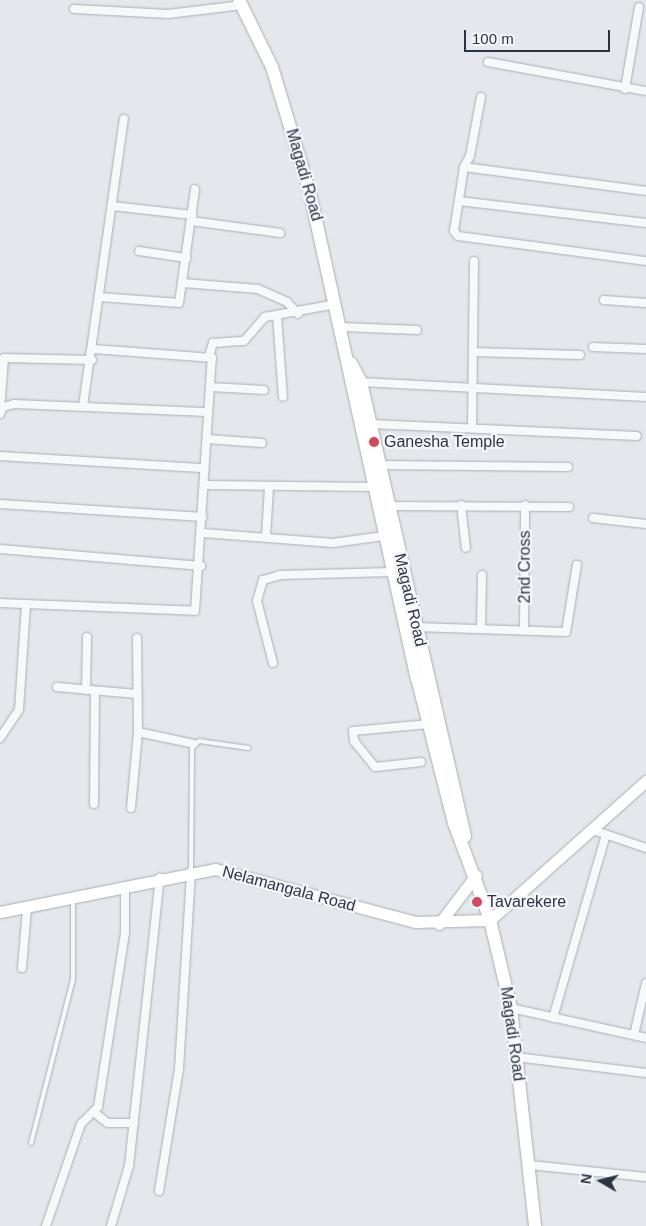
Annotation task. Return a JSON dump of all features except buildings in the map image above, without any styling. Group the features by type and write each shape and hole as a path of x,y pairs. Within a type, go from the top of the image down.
{"main road":[{"name":"Magadi Road","path":"240,2 272,67 310,192 342,327 373,487 392,572 429,724 447,776"},
{"name":"Magadi Road","path":"348,356 361,382 447,776 466,846 490,920 511,1008 535,1226"},
{"path":"490,920 643,787"},
{"name":"Nelamangala Road","path":"0,912 73,899 191,871 236,872 354,908 439,924 490,920"},
{"path":"439,924 476,875"}],"street":[{"path":"74,9 168,14 240,2"},
{"path":"625,89 640,7"},
{"path":"488,62 625,89 646,91"},
{"path":"481,97 470,156 464,167 454,231 458,236 646,261"},
{"path":"82,406 94,348 124,119"},
{"path":"464,167 646,191"},
{"path":"100,297 174,305 181,300 195,189"},
{"path":"459,201 646,223"},
{"path":"112,206 280,233"},
{"path":"139,251 186,258"},
{"path":"472,427 474,261"},
{"path":"183,283 258,289 288,302 298,314"},
{"path":"604,300 646,303"},
{"path":"0,603 192,613 201,566 206,439 211,387 209,356 213,343 244,341 261,319 298,314 336,304"},
{"path":"277,316 283,397"},
{"path":"342,327 417,330"},
{"path":"593,347 646,349"},
{"path":"94,348 209,356"},
{"path":"472,352 580,355"},
{"path":"0,412 4,358 92,360"},
{"path":"361,382 646,397"},
{"path":"211,387 264,390"},
{"path":"0,412 14,404 208,412"},
{"path":"371,424 472,427 637,436"},
{"path":"206,439 262,443"},
{"path":"0,456 205,468"},
{"path":"379,464 568,467"},
{"path":"205,485 269,488 373,487"},
{"path":"266,537 269,488"},
{"path":"0,504 203,517"},
{"path":"462,505 466,548"},
{"path":"388,506 525,505 569,507"},
{"name":"2nd Cross","path":"524,630 525,505"},
{"path":"593,518 646,524"},
{"path":"203,533 349,543 384,536"},
{"path":"0,549 201,566"},
{"path":"416,627 566,632 577,565"},
{"path":"273,663 257,601 263,580 280,574 392,572"},
{"path":"481,628 482,575"},
{"path":"0,738 19,710 26,605"},
{"path":"86,690 87,637"},
{"path":"131,808 138,732 137,638"},
{"path":"57,687 137,694"},
{"path":"94,804 95,691"},
{"path":"421,762 375,767 354,741 353,731 429,724"},
{"path":"138,732 194,744"},
{"path":"593,830 646,848"},
{"path":"553,1018 606,834"},
{"path":"158,1191 180,1069 191,871"},
{"path":"111,1226 126,1182 160,878"},
{"path":"46,1226 81,1124 95,1113 118,989 125,886"},
{"path":"22,968 28,908"},
{"path":"634,1036 646,983"},
{"path":"511,1008 646,1038"},
{"path":"516,1057 646,1073"},
{"path":"95,1113 108,1123 134,1123"},
{"path":"528,1165 646,1177"}],"lane":[{"path":"191,871 194,744 249,748"},
{"path":"31,1143 73,980 73,899"}],"place":[{"name":"Ganesha Temple","path":"374,442"},
{"name":"Tavarekere","path":"477,902"}]}
